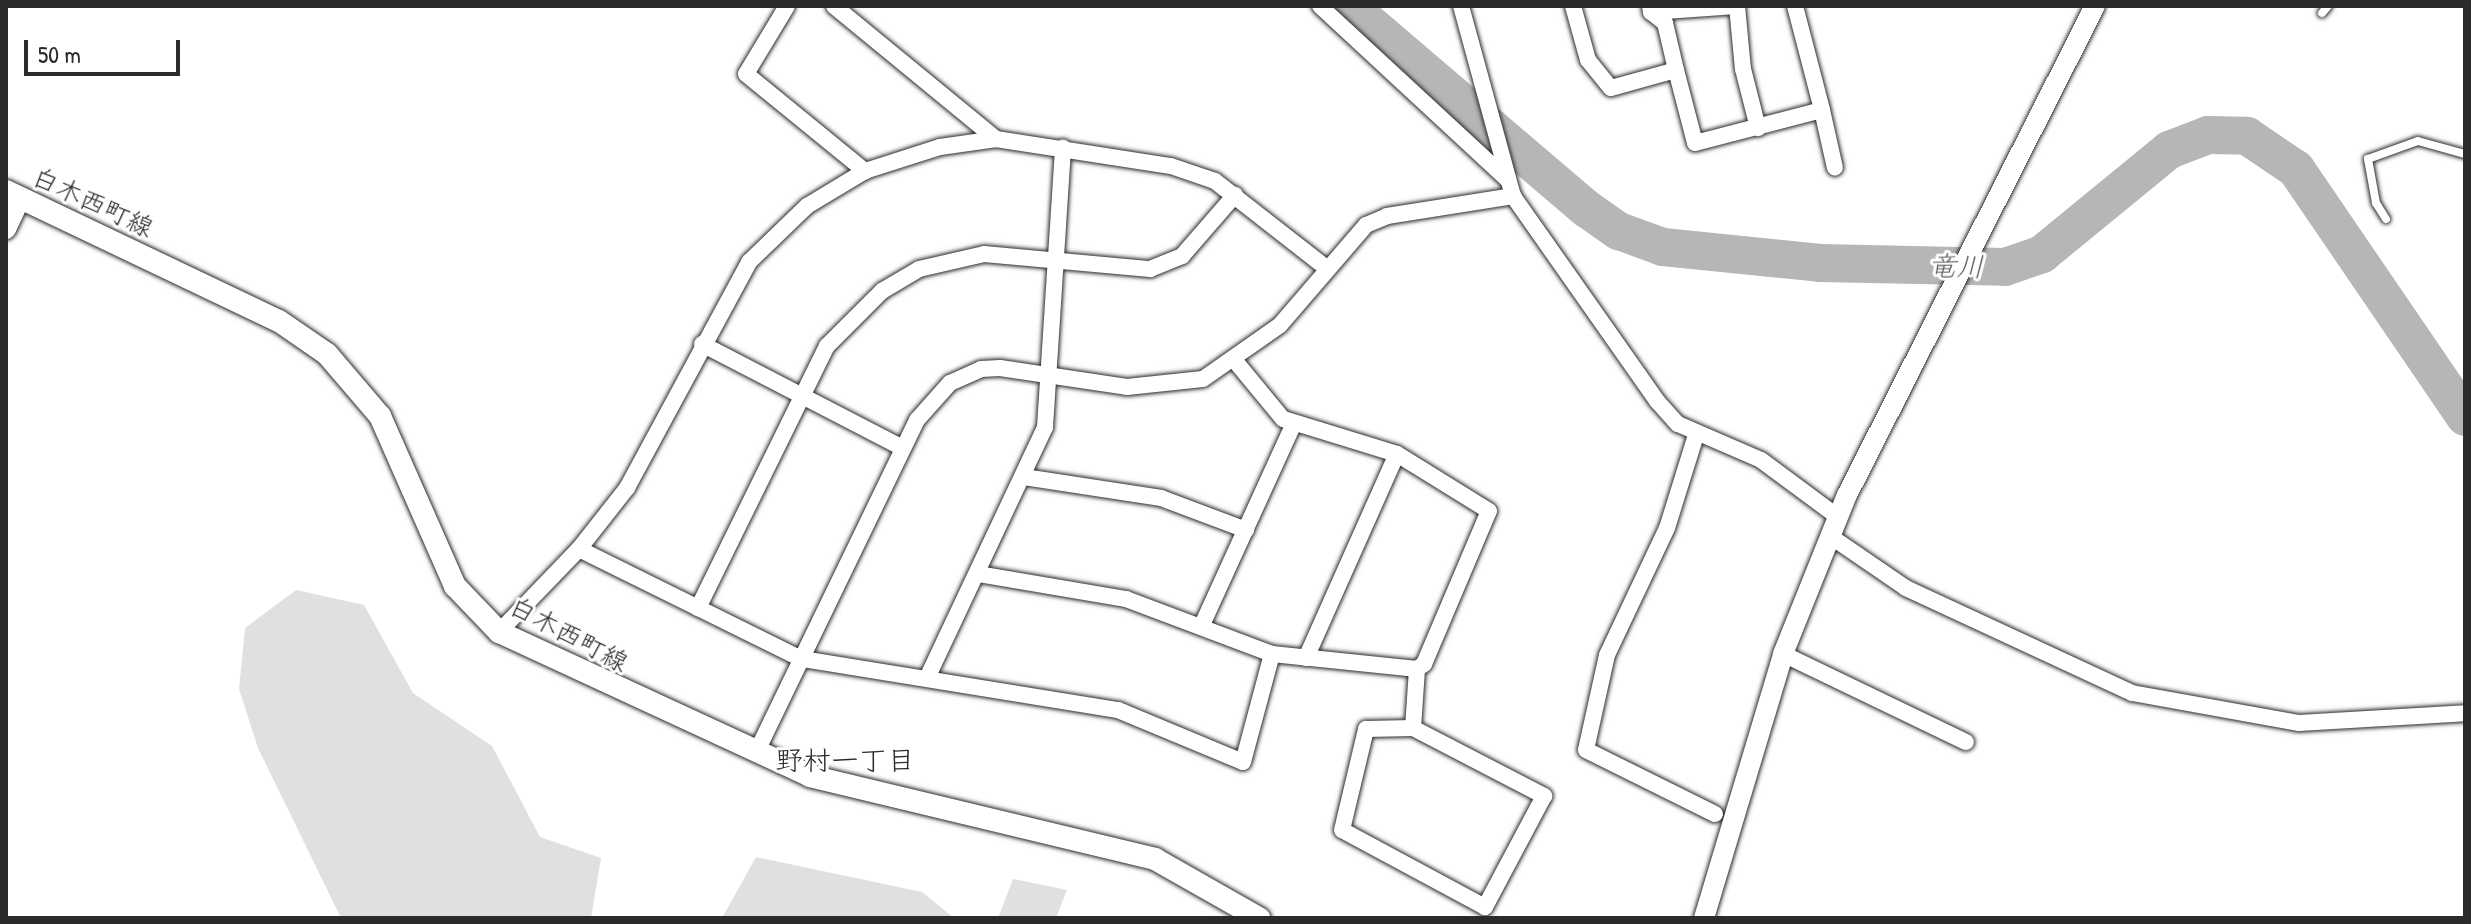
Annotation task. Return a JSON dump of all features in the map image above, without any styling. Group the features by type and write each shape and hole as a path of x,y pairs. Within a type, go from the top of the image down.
{"main road":[{"name":"白木西町線","path":"12,196 279,321 327,354 380,416 455,586 499,632 756,753 856,791 1092,839 1155,859 1259,918"}],"street":[{"path":"787,6 746,74 865,171"},
{"path":"834,6 996,139"},
{"path":"1320,6 1510,188 1657,401 1696,435 1761,460 1906,588 2132,693 2299,723 2465,713"},
{"path":"1461,6 1510,188"},
{"path":"1573,6 1588,60 1611,88 1676,70"},
{"path":"1650,9 1736,6 1743,69 1758,128"},
{"path":"1795,6 1835,168"},
{"path":"1704,918 1783,654 1834,526 1940,302 2095,6"},
{"path":"1650,9 1665,23 1695,143 1822,110"},
{"path":"499,632 579,549 662,432 702,344 764,243 807,206 865,171 940,147 996,139 1171,166 1235,195 1325,267"},
{"path":"928,676 1045,427 1063,148"},
{"path":"756,753 903,448 931,399 965,374 1000,368 1158,387 1203,379 1235,361 1280,325 1325,267 1366,225 1387,216 1510,188"},
{"path":"698,608 802,395 849,320 919,269 984,254 1135,271 1169,264 1199,240 1235,195"},
{"path":"6,229 12,196"},
{"path":"702,344 903,448"},
{"path":"1235,361 1293,425 1397,454 1489,511 1417,669 1413,728"},
{"path":"1202,625 1293,425"},
{"path":"1696,435 1667,528 1604,663 1586,750 1715,814"},
{"path":"1306,658 1397,454"},
{"path":"1024,477 1161,498 1246,530"},
{"path":"579,549 802,659 928,676 1118,710 1243,762 1272,654"},
{"path":"978,574 1126,599 1202,625 1272,654 1417,669"},
{"path":"1783,654 1966,742"},
{"path":"1413,728 1544,796 1485,907 1342,830 1366,729 1413,728"}],"lane":[{"path":"2386,219 2376,203 2368,159 2418,141 2465,154"}],"shaded area":[{"path":"296,590 364,605 413,693 492,746 540,837 601,858 591,918 341,918 258,748 239,689 245,628"},
{"path":"756,857 922,892 954,918 722,918"},
{"path":"1013,879 1067,890 1056,918 998,918"}],"waterway":[{"name":"竜川","path":"1349,6 1587,209 1619,231 1663,247 1820,263 2005,267 2042,254 2169,150 2208,135 2247,136 2296,169 2465,417"}],"district":[{"name":"野村一丁目","path":"845,760"}]}
